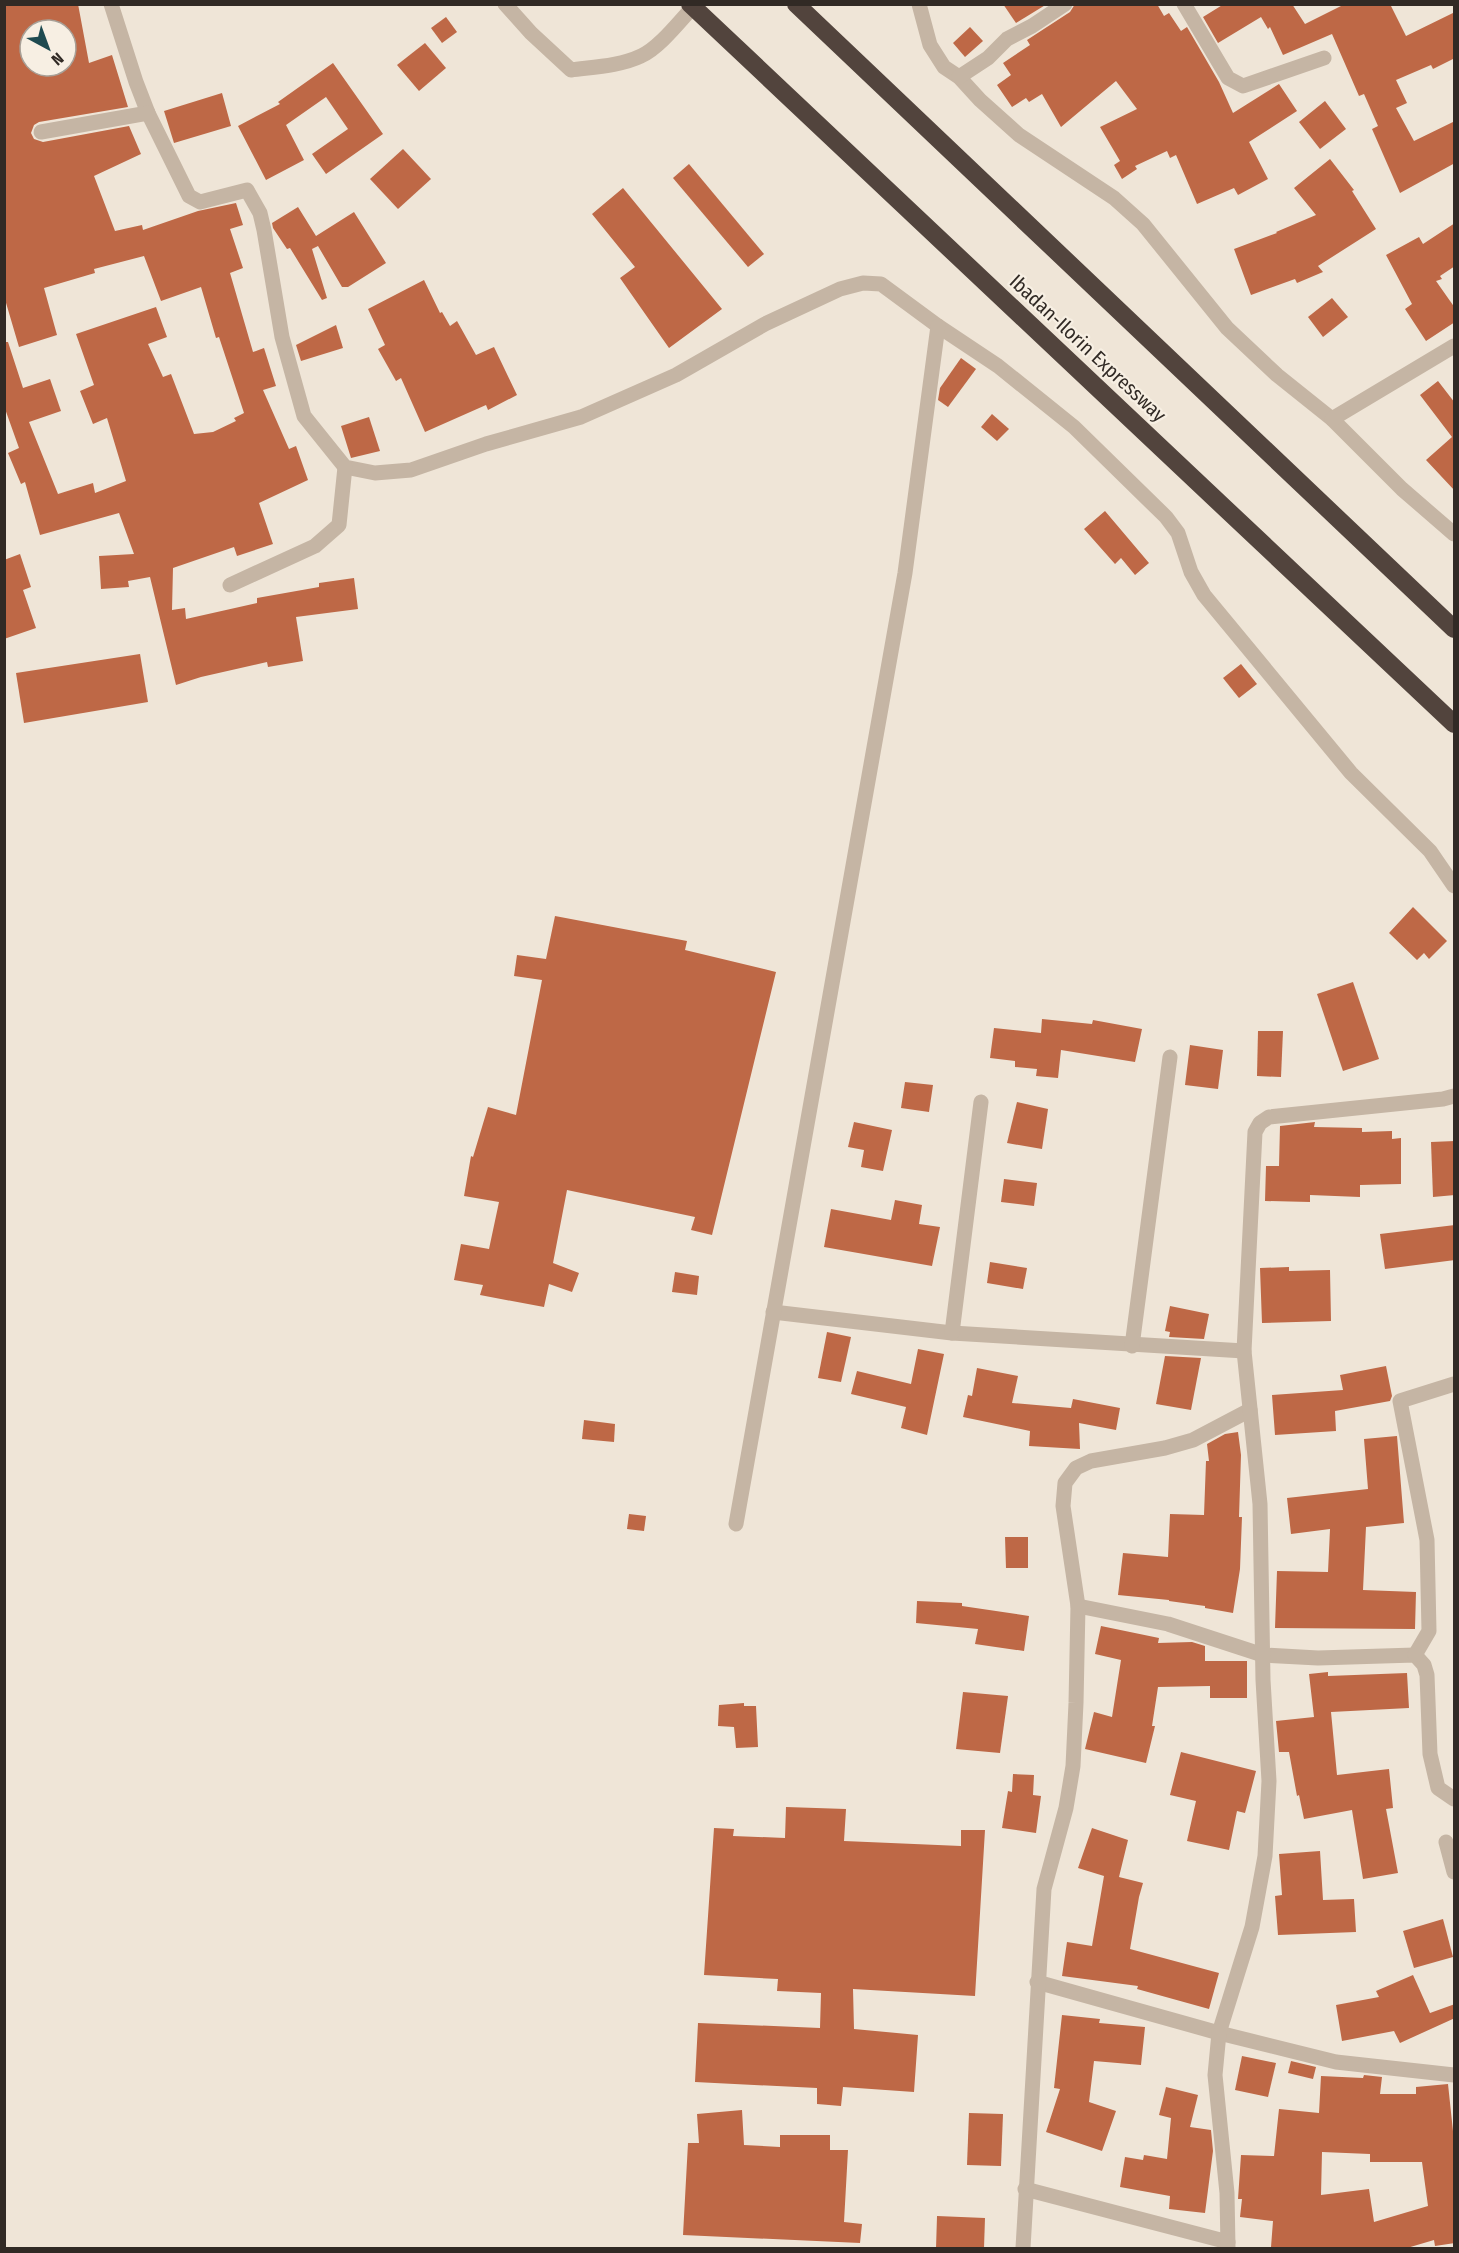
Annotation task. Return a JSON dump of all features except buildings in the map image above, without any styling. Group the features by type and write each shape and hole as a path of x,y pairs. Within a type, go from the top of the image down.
{"highway":[{"path":"796,4 1455,629"},
{"name":"Ibadan-Ilorin Expressway","path":"692,6 1455,724"}],"street":[{"path":"111,4 148,114 189,196 200,202 247,190 260,213 282,337 304,416 345,467 375,472 411,470 486,444 582,417 676,375 765,324 840,289 863,283 881,284 998,366 1074,427 1166,517 1178,533 1191,572 1204,595 1351,773 1430,851 1455,886"},
{"path":"505,4 531,33 571,70 612,64 642,56 667,35 692,6"},
{"path":"919,4 930,45 944,67 959,77 980,100 1019,135 1114,198 1143,224 1227,328 1277,375 1332,419 1402,489 1455,534"},
{"path":"959,77 988,57 1007,39 1065,4"},
{"path":"1184,4 1228,78 1243,86 1324,58"},
{"path":"41,132 148,114"},
{"path":"735,1524 905,573 938,326"},
{"path":"1332,419 1455,346"},
{"path":"230,585 315,546 339,525 345,467"},
{"path":"1132,1346 1170,1058"},
{"path":"1025,2189 1228,2245 1227,2193 1215,2075 1219,2033 1252,1927 1265,1856 1269,1781 1263,1655 1260,1504 1244,1351 1255,1132 1260,1123 1269,1117 1455,1096"},
{"path":"952,1333 981,1102"},
{"path":"773,1312 952,1333 1132,1346 1244,1351"},
{"path":"1415,1655 1429,1631 1427,1540 1400,1401 1455,1384"},
{"path":"1023,2248 1044,1889 1066,1808 1073,1766 1078,1606 1063,1506 1065,1483 1076,1468 1091,1461 1165,1448 1193,1440 1250,1410"},
{"path":"1078,1606 1168,1624 1263,1655 1318,1658 1415,1655 1424,1665 1427,1676 1430,1755 1438,1788 1455,1799"},
{"path":"1446,1842 1455,1872"},
{"path":"1037,1982 1219,2033 1336,2062 1455,2075"}]}
